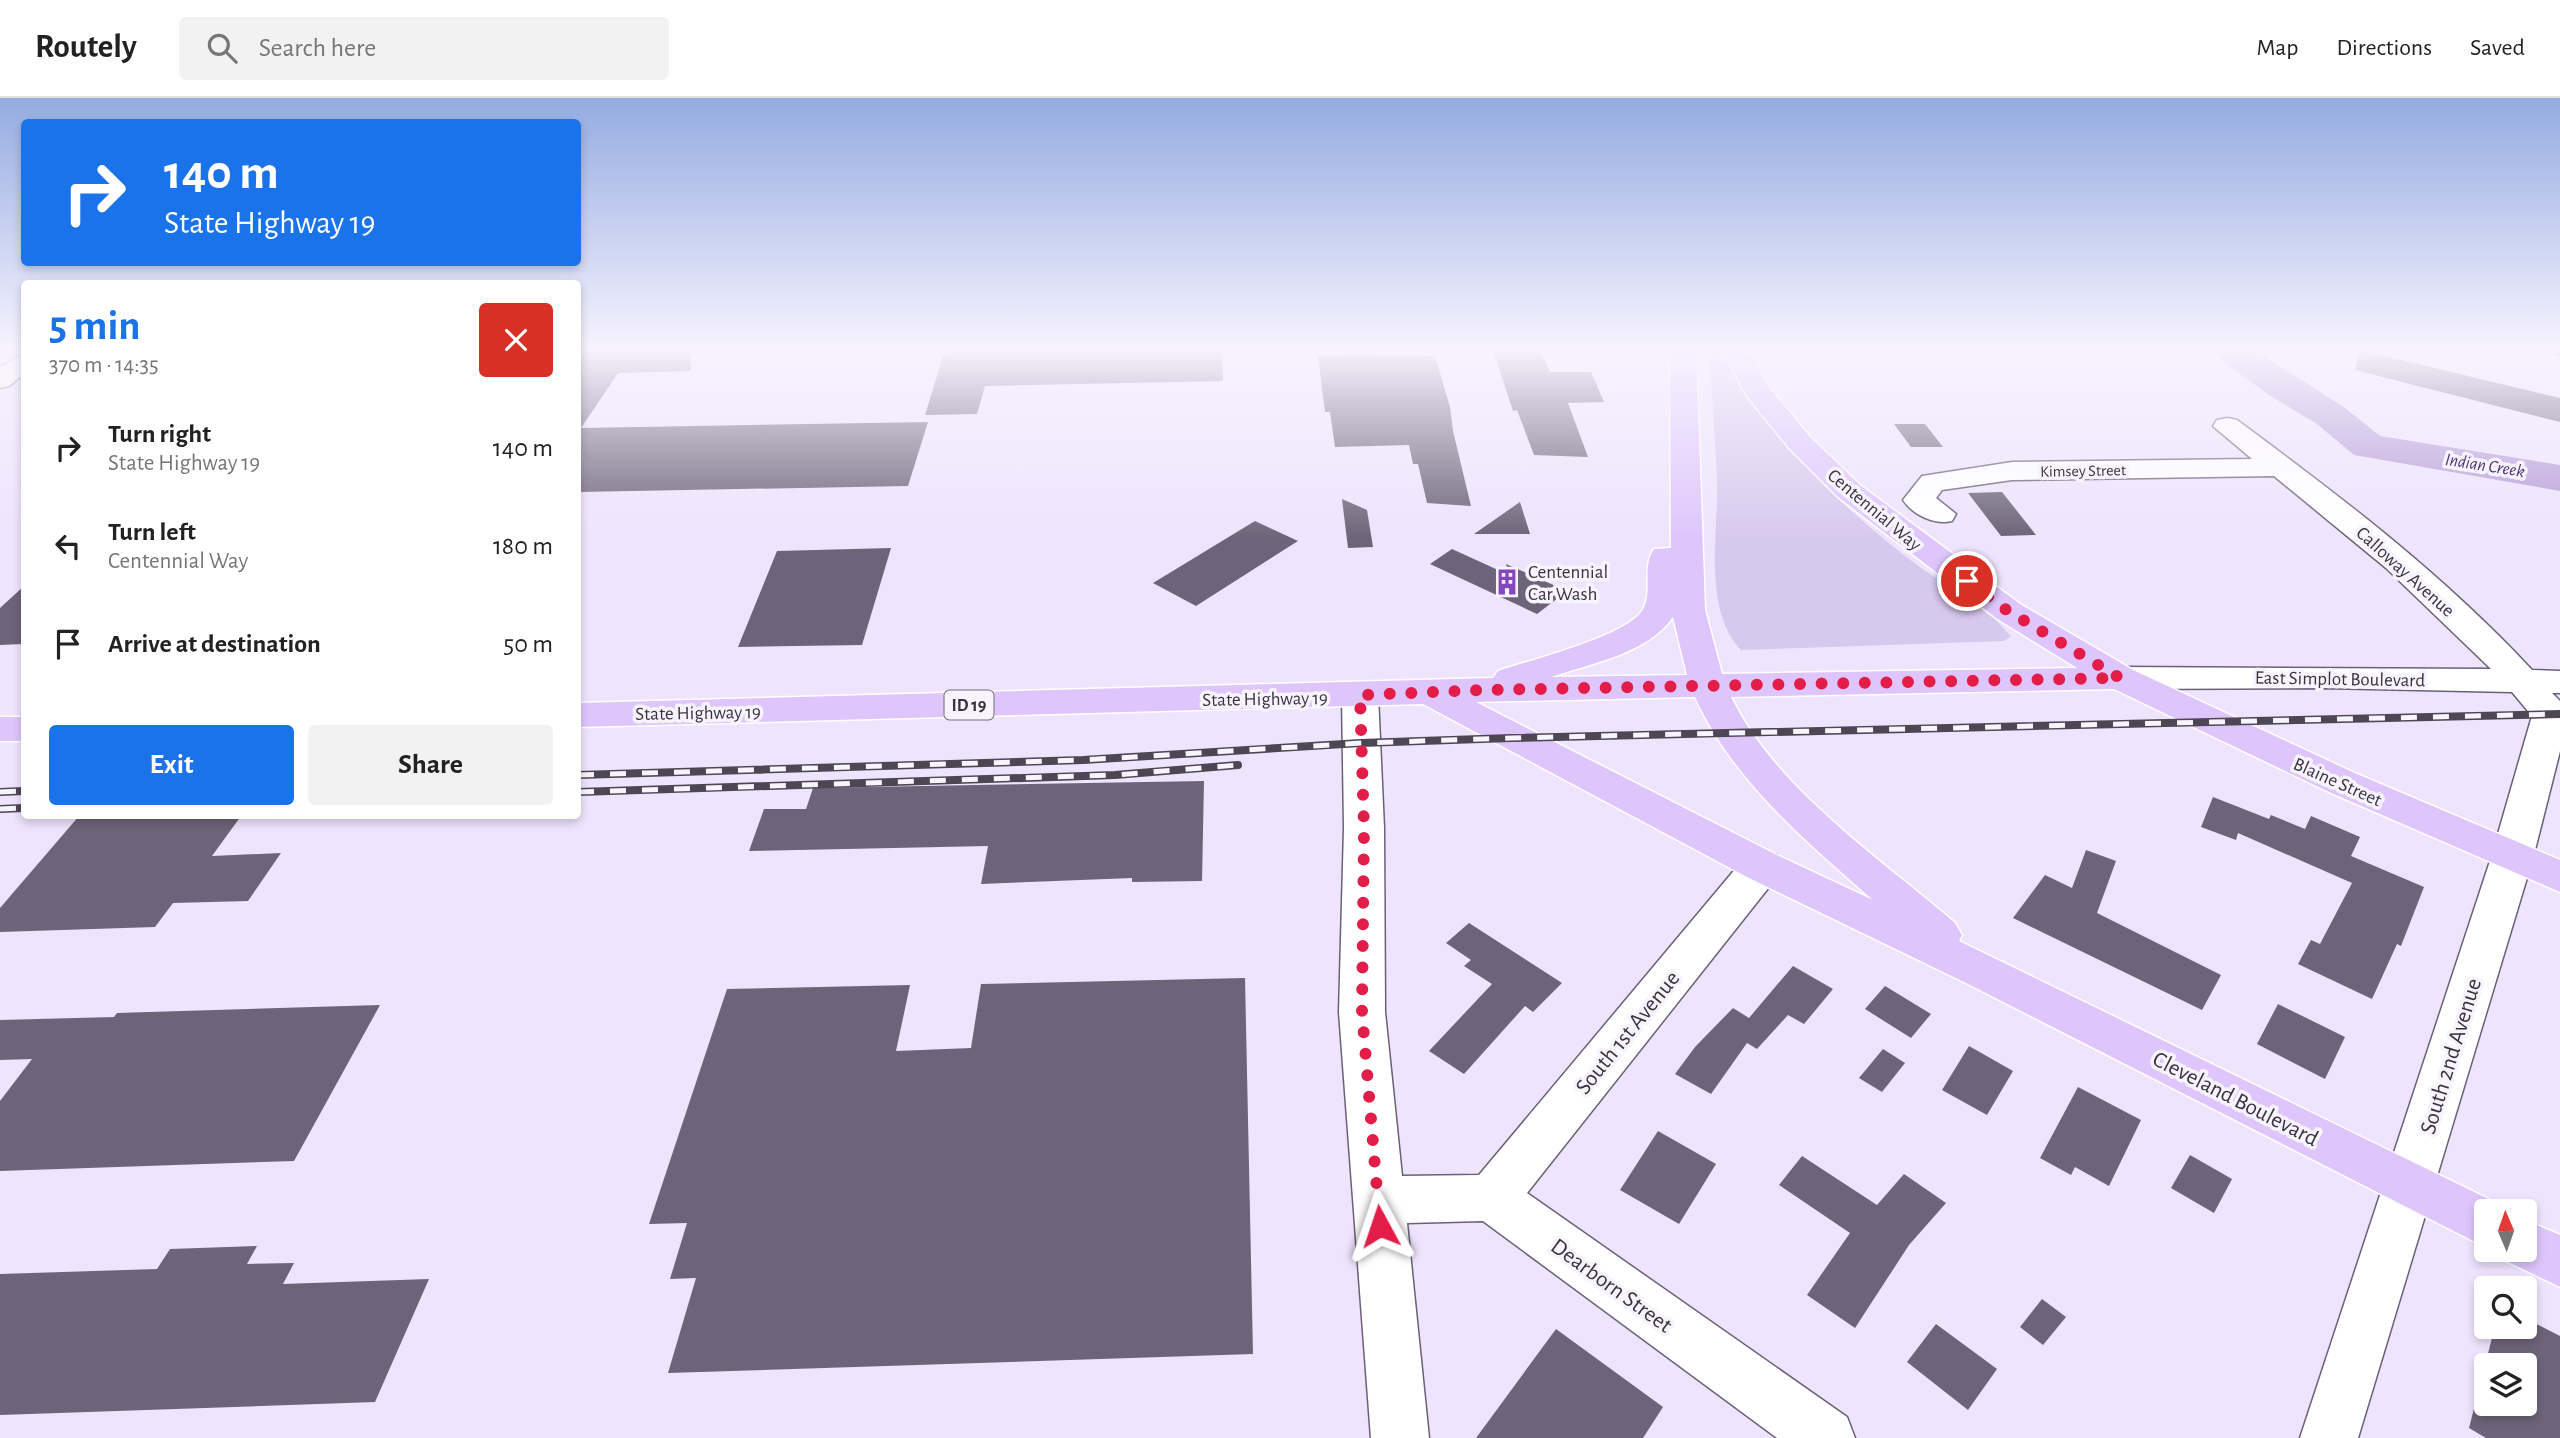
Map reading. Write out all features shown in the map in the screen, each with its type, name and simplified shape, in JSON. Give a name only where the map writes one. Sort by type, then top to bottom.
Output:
[{"type":"main road","points":[[1482,690],[1620,642],[1641,631],[1656,617],[1665,597],[1666,413]]},
{"type":"main road","points":[[1684,413],[1688,610],[1706,685],[1730,733],[1790,804],[1873,879],[1984,972]]},
{"type":"main road","name":"Centennial Way","points":[[1776,413],[1799,442],[1849,491],[2008,611],[2120,678]]},
{"type":"main road","name":"State Highway 19","points":[[581,715],[1428,691],[2120,678]]},
{"type":"main road","name":"Blaine Street","points":[[2120,678],[2343,783],[2560,877]]},
{"type":"main road","points":[[1428,691],[1511,738],[1762,866],[1984,972]]},
{"type":"main road","points":[[0,729],[21,729]]},
{"type":"main road","name":"Cleveland Boulevard","points":[[1984,972],[2474,1217]]},
{"type":"main road","points":[[2538,1251],[2560,1262]]},
{"type":"street","name":"Calloway Avenue","points":[[2227,425],[2334,505],[2542,682]]},
{"type":"street","name":"Kimsey Street","points":[[1941,514],[1918,500],[1933,482],[2012,471],[2283,467]]},
{"type":"street","name":"East Simplot Boulevard","points":[[2120,678],[2324,677],[2542,682]]},
{"type":"street","name":"South 2nd Avenue","points":[[2329,1438],[2512,858],[2551,714],[2542,682]]},
{"type":"street","points":[[1360,695],[1364,828],[1362,1012],[1400,1438]]},
{"type":"street","name":"South 1st Avenue","points":[[1492,1198],[1762,866]]},
{"type":"street","points":[[1377,1200],[1492,1198]]},
{"type":"street","name":"Dearborn Street","points":[[1492,1198],[1826,1438]]},
{"type":"shaded area","points":[[1713,413],[1761,413],[1806,466],[1858,517],[1913,562],[1985,610],[2011,636],[2004,641],[1741,650],[1729,633],[1717,592],[1717,479]]},
{"type":"building","points":[[581,413],[591,413],[581,428]]},
{"type":"building","points":[[926,413],[977,413],[977,414],[925,415]]},
{"type":"building","points":[[1330,413],[1451,413],[1471,506],[1427,503],[1418,464],[1413,464],[1409,445],[1335,447]]},
{"type":"building","points":[[1518,413],[1572,413],[1588,457],[1534,455]]},
{"type":"building","points":[[2523,413],[2560,413],[2560,422]]},
{"type":"building","points":[[928,422],[908,486],[581,492],[581,428]]},
{"type":"building","points":[[1894,424],[1925,424],[1943,447],[1911,447]]},
{"type":"building","points":[[2002,492],[2036,535],[2001,536],[1968,493]]},
{"type":"building","points":[[1342,499],[1367,510],[1373,547],[1348,548]]},
{"type":"building","points":[[1520,502],[1530,534],[1474,534]]},
{"type":"building","points":[[1255,521],[1298,541],[1196,606],[1153,583]]},
{"type":"building","points":[[891,548],[862,645],[738,647],[777,551]]},
{"type":"building","name":"Centennial Car Wash","points":[[1452,549],[1509,575],[1506,564],[1567,591],[1537,614],[1430,564]]},
{"type":"building","points":[[21,589],[21,644],[0,645],[0,608]]},
{"type":"building","points":[[1204,781],[1202,881],[1132,882],[1132,878],[981,884],[988,846],[749,851],[764,809],[806,809],[813,788]]},
{"type":"building","points":[[2213,797],[2269,819],[2271,815],[2305,829],[2311,816],[2360,837],[2351,856],[2424,887],[2401,946],[2397,944],[2372,999],[2298,964],[2311,940],[2320,944],[2352,883],[2238,833],[2236,840],[2201,827]]},
{"type":"building","points":[[76,819],[239,819],[212,856],[281,853],[248,901],[173,903],[155,927],[0,932],[0,908]]},
{"type":"building","points":[[2086,850],[2116,861],[2097,913],[2221,975],[2202,1010],[2013,918],[2045,875],[2072,888]]},
{"type":"building","points":[[1469,923],[1562,983],[1533,1012],[1525,1006],[1464,1074],[1429,1051],[1492,984],[1464,966],[1471,960],[1446,943]]},
{"type":"building","points":[[1793,966],[1833,989],[1804,1024],[1788,1015],[1757,1049],[1747,1043],[1711,1094],[1675,1074],[1695,1047],[1733,1008],[1749,1018]]},
{"type":"building","points":[[1245,978],[1253,1354],[668,1373],[696,1278],[670,1279],[687,1223],[649,1224],[727,989],[910,985],[896,1051],[971,1048],[981,984]]},
{"type":"building","points":[[1885,986],[1931,1014],[1911,1038],[1865,1009]]},
{"type":"building","points":[[2278,1004],[2345,1037],[2325,1079],[2257,1044]]},
{"type":"building","points":[[380,1005],[294,1161],[0,1171],[0,1101],[32,1059],[0,1060],[0,1020],[114,1017],[117,1013]]},
{"type":"building","points":[[1969,1046],[2013,1071],[1987,1115],[1942,1090]]},
{"type":"building","points":[[1883,1049],[1905,1063],[1882,1092],[1859,1078]]},
{"type":"building","points":[[2078,1087],[2141,1120],[2109,1186],[2075,1167],[2071,1175],[2040,1158]]},
{"type":"building","points":[[1658,1131],[1716,1164],[1679,1224],[1620,1190]]},
{"type":"building","points":[[2190,1155],[2232,1179],[2214,1213],[2171,1188]]},
{"type":"building","points":[[1802,1156],[1877,1205],[1904,1174],[1946,1203],[1909,1245],[1855,1328],[1807,1295],[1850,1233],[1779,1185]]},
{"type":"building","points":[[257,1246],[247,1264],[294,1263],[283,1284],[429,1279],[375,1402],[0,1415],[0,1274],[157,1269],[170,1249]]},
{"type":"building","points":[[2042,1299],[2066,1317],[2043,1345],[2020,1327]]},
{"type":"building","points":[[1936,1324],[1997,1369],[1968,1410],[1907,1362]]},
{"type":"building","points":[[2537,1324],[2560,1336],[2560,1438],[2486,1438],[2469,1428],[2474,1408],[2474,1416],[2537,1416],[2537,1353],[2488,1353],[2492,1339],[2537,1339]]},
{"type":"building","points":[[1556,1329],[1663,1407],[1643,1438],[1476,1438]]},
{"type":"waterway","name":"Indian Creek","points":[[2325,413],[2368,446],[2460,459],[2560,478]]},
{"type":"railway","points":[[581,775],[1083,760],[1361,743],[1511,738],[2560,714]]},
{"type":"railway","points":[[581,792],[1115,775],[1238,765]]},
{"type":"railway","points":[[0,792],[21,791]]},
{"type":"railway","points":[[0,809],[21,808]]},
{"type":"place","name":"Centennial Car Wash","points":[[1507,582]]},
{"type":"route","points":[[1380,1226],[1362,1012],[1364,828],[1360,695],[1732,684],[2120,678],[2008,611],[1967,581]]}]
